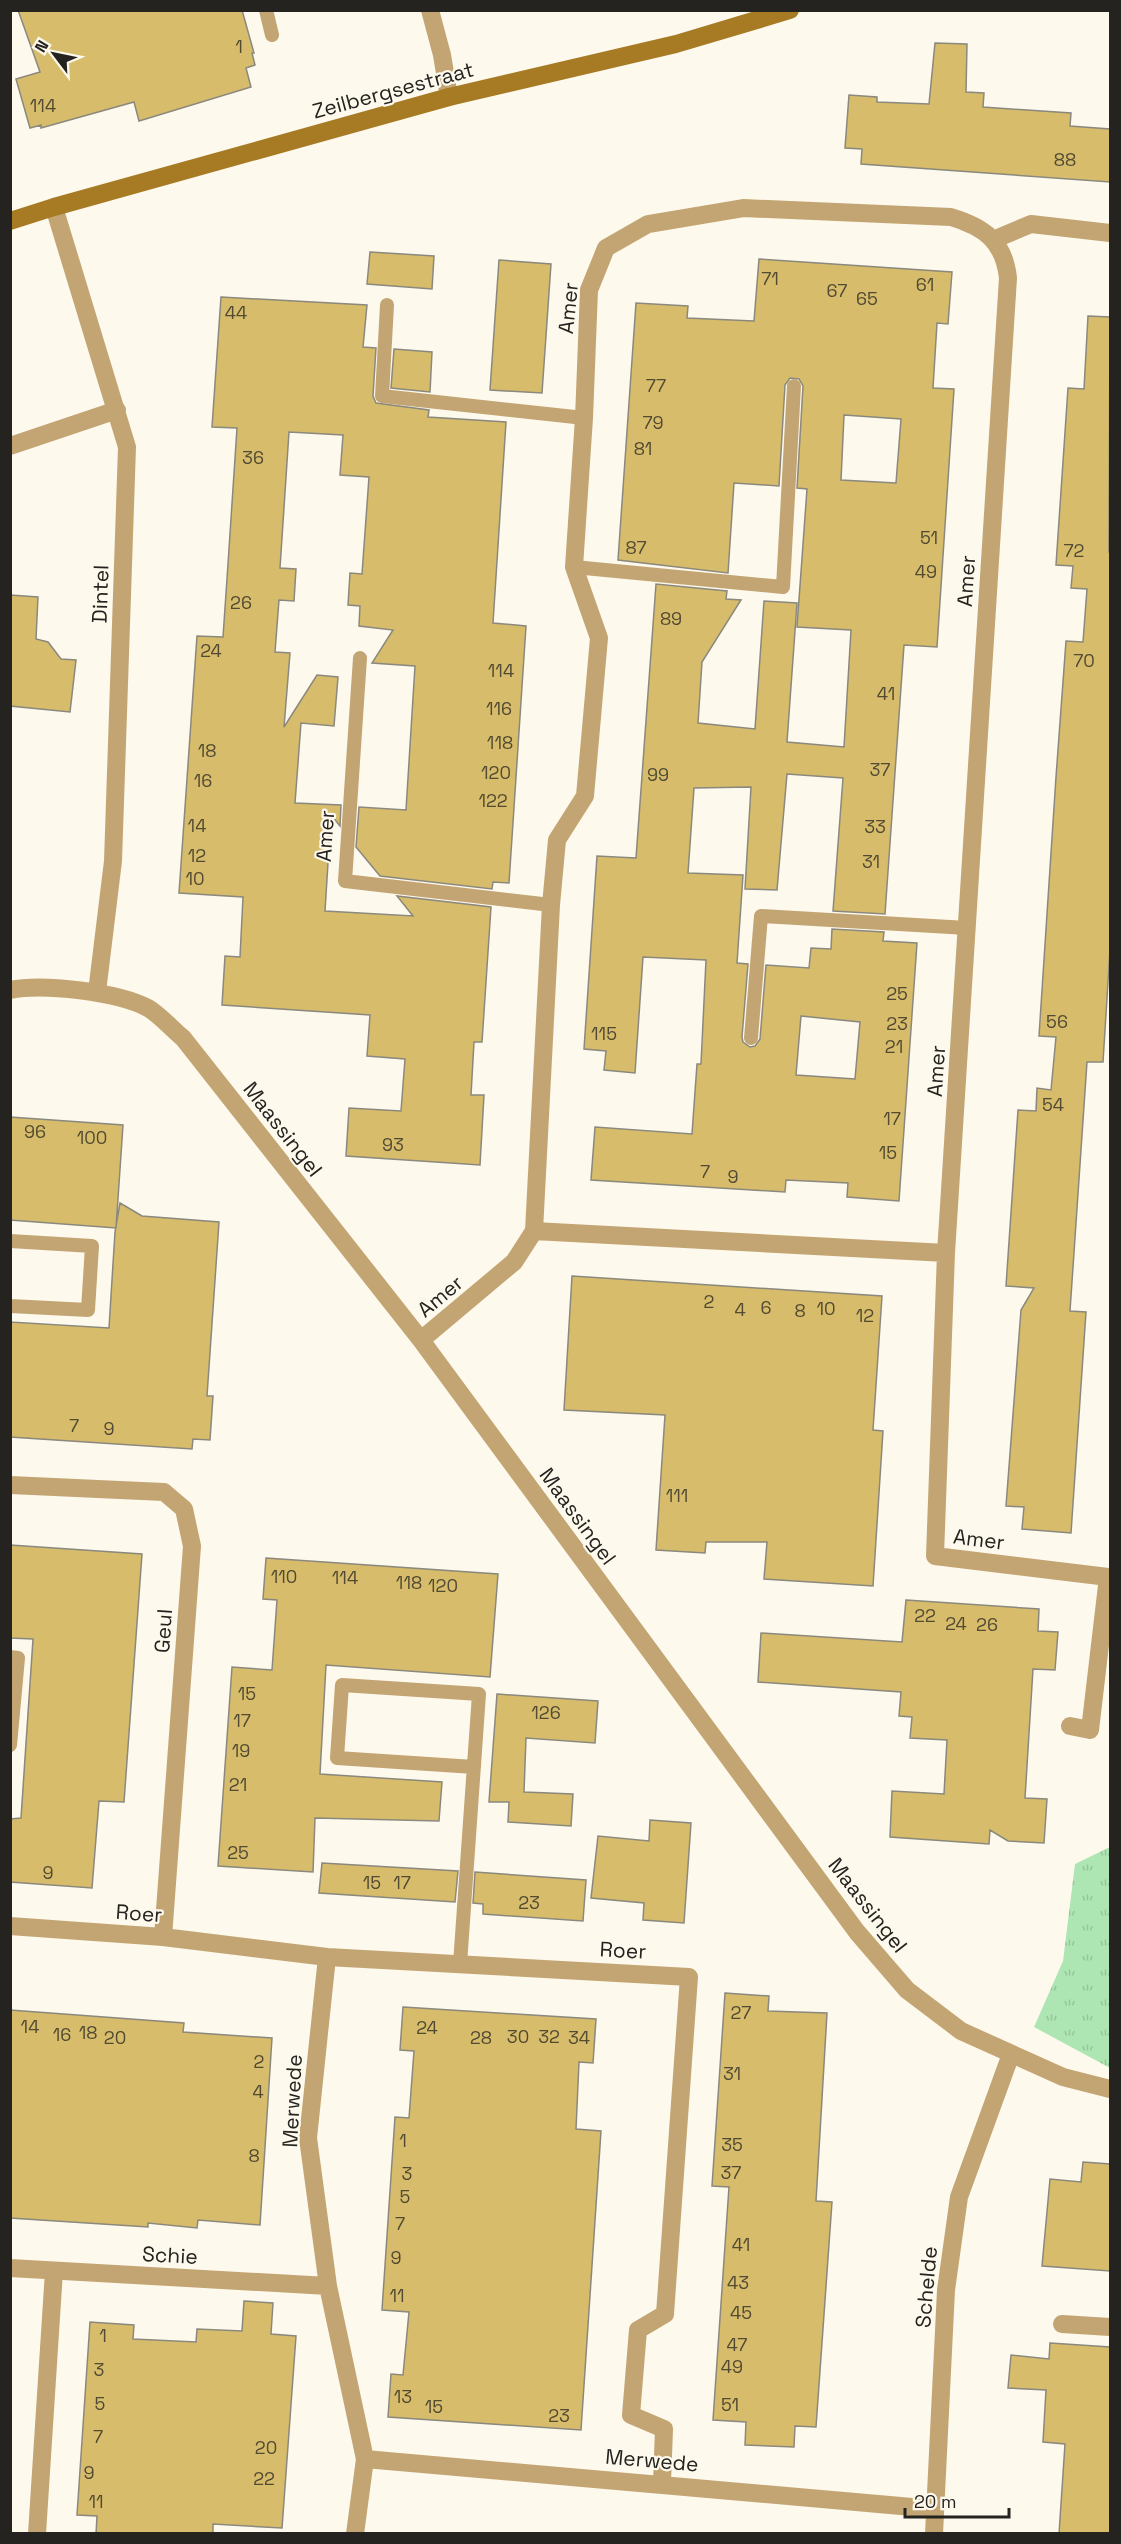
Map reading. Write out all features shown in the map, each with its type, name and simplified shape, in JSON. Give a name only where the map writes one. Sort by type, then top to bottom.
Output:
[{"type":"street","points":[[430,10],[442,55],[449,97]]},
{"type":"street","name":"Zeilbergsestraat","points":[[10,221],[449,97],[676,44],[790,10]]},
{"type":"street","name":"Dintel","points":[[54,207],[127,447],[113,861],[97,992]]},
{"type":"street","name":"Amer","points":[[421,1341],[514,1262],[534,1231],[551,905],[558,840],[585,796],[599,638],[573,567],[584,418],[589,290],[606,248],[648,224],[742,208],[940,217],[976,225],[993,240],[1006,260],[1008,278],[946,1253],[935,1556],[1108,1578],[1090,1730],[1070,1726]]},
{"type":"street","points":[[993,240],[1031,224],[1110,233]]},
{"type":"street","points":[[10,446],[117,410]]},
{"type":"street","name":"Maassingel","points":[[10,990],[28,986],[97,992],[148,1008],[183,1038],[421,1341],[857,1932],[907,1990],[961,2031],[1063,2077],[1110,2089]]},
{"type":"street","points":[[534,1231],[946,1253]]},
{"type":"street","name":"Geul","points":[[10,1485],[164,1492],[184,1509],[192,1546],[164,1936]]},
{"type":"street","name":"Roer","points":[[10,1926],[164,1936],[327,1957],[689,1977],[664,2314],[638,2330],[631,2415],[664,2429],[662,2483]]},
{"type":"street","name":"Merwede","points":[[327,1957],[308,2138],[328,2286],[365,2459],[355,2534]]},
{"type":"street","name":"Schelde","points":[[934,2534],[946,2290],[959,2197],[1011,2054]]},
{"type":"street","name":"Schie","points":[[10,2268],[328,2286]]},
{"type":"street","points":[[37,2534],[54,2271]]},
{"type":"street","points":[[1062,2324],[1110,2327]]},
{"type":"street","name":"Merwede","points":[[365,2459],[662,2483],[935,2509]]},
{"type":"lane","points":[[266,10],[272,35]]},
{"type":"lane","points":[[387,305],[382,396],[584,418]]},
{"type":"lane","points":[[573,567],[783,587],[794,386]]},
{"type":"lane","name":"Amer","points":[[360,658],[345,881],[551,905]]},
{"type":"lane","points":[[751,1038],[761,916],[967,928]]},
{"type":"lane","points":[[10,1241],[92,1246],[88,1310],[10,1306]]},
{"type":"lane","points":[[10,1657],[18,1658],[10,1745]]},
{"type":"lane","points":[[460,1964],[474,1767],[479,1694],[342,1685],[337,1758],[474,1767]]},
{"type":"green space","points":[[1110,1847],[1110,2068],[1034,2027],[1063,1961],[1075,1864]]},
{"type":"building","points":[[18,10],[242,10],[254,53],[252,53],[255,65],[246,68],[251,87],[139,121],[134,102],[41,128],[41,125],[30,128],[16,79],[40,72]]},
{"type":"building","points":[[935,43],[967,44],[966,92],[984,93],[983,107],[1071,113],[1070,126],[1110,129],[1110,182],[861,164],[862,149],[845,148],[849,95],[877,97],[877,102],[929,104]]},
{"type":"building","points":[[370,252],[434,256],[432,289],[367,284]]},
{"type":"building","points":[[759,259],[952,272],[948,324],[937,323],[933,388],[954,389],[937,647],[904,645],[885,914],[833,911],[843,778],[787,774],[777,890],[745,889],[751,787],[694,788],[688,873],[743,875],[737,963],[748,964],[742,1037],[743,1042],[750,1047],[755,1046],[760,1039],[766,965],[809,968],[811,948],[831,949],[832,929],[884,932],[883,941],[917,943],[899,1201],[847,1197],[848,1183],[786,1180],[785,1192],[591,1180],[595,1127],[692,1134],[697,1064],[701,1064],[706,960],[643,957],[635,1073],[604,1070],[606,1051],[584,1049],[597,856],[636,858],[656,584],[727,591],[726,599],[741,600],[702,662],[698,723],[755,729],[764,601],[797,603],[787,742],[844,747],[851,630],[797,627],[807,489],[797,488],[803,386],[799,379],[790,378],[785,385],[779,486],[734,483],[728,573],[618,560],[636,303],[688,306],[687,318],[754,321]],"holes":[[[844,415],[901,419],[896,483],[841,480]],[[801,1016],[860,1022],[855,1079],[796,1075]]]},
{"type":"building","points":[[499,260],[551,264],[542,393],[490,390]]},
{"type":"building","points":[[221,297],[367,305],[363,347],[376,348],[373,396],[376,403],[429,410],[428,417],[506,422],[493,623],[526,626],[509,883],[493,882],[492,889],[380,876],[356,847],[359,807],[406,810],[415,666],[372,663],[393,630],[359,626],[360,606],[348,605],[350,573],[362,574],[369,477],[340,475],[343,435],[289,432],[280,568],[296,569],[294,601],[279,600],[275,652],[290,653],[284,727],[317,675],[338,677],[334,726],[301,723],[295,803],[341,805],[340,826],[331,815],[325,911],[413,916],[397,896],[491,907],[482,1042],[474,1042],[471,1095],[484,1095],[480,1165],[346,1156],[349,1108],[401,1111],[405,1059],[367,1056],[370,1015],[222,1005],[225,956],[240,957],[243,897],[179,893],[197,636],[223,637],[237,428],[212,427]]},
{"type":"building","points":[[1088,316],[1110,317],[1110,950],[1103,1062],[1087,1062],[1070,1311],[1086,1312],[1071,1533],[1022,1529],[1024,1507],[1006,1506],[1021,1310],[1034,1288],[1006,1286],[1018,1110],[1036,1111],[1037,1088],[1051,1090],[1056,1037],[1039,1036],[1056,777],[1066,641],[1083,642],[1087,589],[1071,588],[1073,566],[1056,565],[1068,388],[1084,389]]},
{"type":"building","points":[[394,349],[432,352],[430,392],[391,388]]},
{"type":"building","points":[[10,595],[38,597],[36,639],[48,642],[61,659],[76,660],[70,712],[10,706]]},
{"type":"building","points":[[10,1117],[123,1125],[116,1228],[10,1220]]},
{"type":"building","points":[[120,1203],[142,1216],[219,1222],[207,1396],[213,1396],[210,1440],[193,1439],[192,1449],[10,1437],[10,1322],[109,1328],[115,1232]]},
{"type":"building","points":[[572,1276],[882,1296],[873,1430],[883,1431],[873,1586],[764,1579],[767,1542],[706,1542],[705,1553],[656,1550],[665,1415],[564,1410]]},
{"type":"building","points":[[10,1545],[142,1554],[124,1802],[99,1801],[92,1888],[10,1882],[10,1819],[21,1818],[33,1639],[10,1638]]},
{"type":"building","points":[[266,1558],[498,1574],[490,1677],[326,1665],[320,1774],[442,1782],[439,1821],[315,1818],[313,1872],[218,1866],[232,1667],[272,1670],[277,1600],[263,1599]]},
{"type":"building","points":[[906,1600],[1039,1609],[1038,1631],[1058,1632],[1055,1670],[1033,1669],[1025,1798],[1047,1799],[1044,1843],[1008,1841],[990,1830],[989,1844],[890,1837],[892,1791],[944,1794],[947,1740],[910,1738],[912,1717],[899,1716],[901,1692],[758,1682],[761,1633],[902,1642]]},
{"type":"building","points":[[497,1694],[598,1701],[595,1743],[526,1738],[524,1792],[573,1794],[571,1826],[508,1822],[509,1802],[489,1802]]},
{"type":"building","points":[[650,1820],[691,1823],[684,1923],[643,1920],[644,1903],[591,1898],[598,1836],[649,1841]]},
{"type":"building","points":[[322,1863],[458,1871],[455,1902],[319,1893]]},
{"type":"building","points":[[475,1872],[586,1880],[583,1921],[483,1914],[483,1904],[473,1903]]},
{"type":"building","points":[[725,1993],[769,1996],[768,2011],[827,2013],[816,2201],[832,2202],[816,2427],[795,2426],[794,2447],[745,2445],[746,2422],[713,2420],[729,2187],[712,2186]]},
{"type":"building","points":[[403,2007],[596,2019],[593,2063],[579,2062],[576,2129],[601,2131],[581,2430],[388,2417],[391,2374],[403,2375],[409,2312],[382,2310],[395,2117],[409,2118],[414,2051],[400,2050]]},
{"type":"building","points":[[10,2010],[184,2023],[183,2032],[272,2038],[260,2225],[198,2220],[197,2228],[148,2223],[148,2227],[10,2218]]},
{"type":"building","points":[[1083,2162],[1110,2164],[1110,2271],[1042,2266],[1050,2179],[1081,2182]]},
{"type":"building","points":[[244,2301],[273,2303],[271,2334],[296,2336],[282,2528],[213,2524],[213,2534],[96,2534],[97,2516],[77,2515],[90,2322],[134,2325],[133,2339],[196,2342],[197,2329],[242,2331]]},
{"type":"building","points":[[1050,2343],[1110,2347],[1110,2534],[1059,2534],[1065,2444],[1043,2442],[1046,2390],[1008,2388],[1011,2355],[1049,2359]]}]
